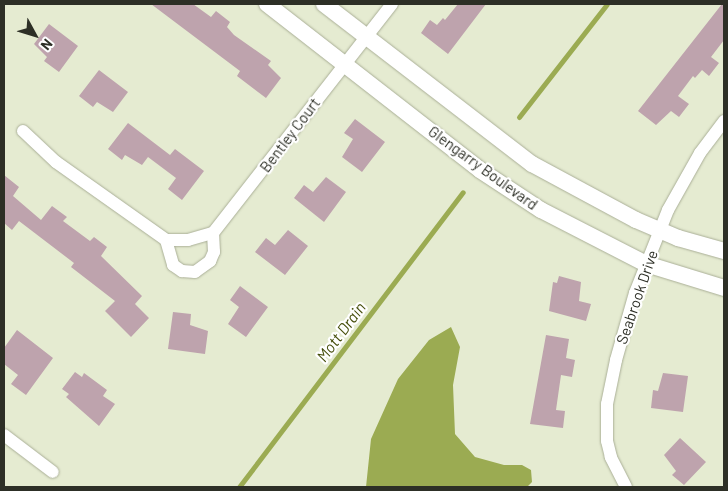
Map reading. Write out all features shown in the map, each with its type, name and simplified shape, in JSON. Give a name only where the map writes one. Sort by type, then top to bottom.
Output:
[{"type":"street","name":"Glengarry Boulevard","points":[[267,4],[505,188],[541,210],[646,264],[724,288]]},
{"type":"street","points":[[324,4],[532,164],[565,184],[660,231],[724,251]]},
{"type":"street","name":"Bentley Court","points":[[213,233],[392,4]]},
{"type":"street","name":"Seabrook Drive","points":[[626,487],[616,470],[607,440],[607,404],[632,303],[646,264],[680,187],[724,121]]},
{"type":"street","points":[[23,131],[56,162],[166,240],[188,240],[213,233],[214,252],[210,261],[195,272],[182,271],[173,265],[166,240]]},
{"type":"street","points":[[4,435],[53,472]]},
{"type":"shaded area","points":[[451,327],[460,347],[453,385],[455,434],[475,457],[504,465],[522,465],[531,470],[532,482],[527,487],[366,487],[371,439],[398,379],[429,340]]},
{"type":"building","points":[[151,4],[193,4],[211,17],[216,11],[230,22],[227,27],[234,35],[271,61],[268,65],[281,78],[266,98],[237,76],[240,71]]},
{"type":"building","points":[[458,4],[486,4],[448,54],[421,33],[430,20],[437,25],[443,18],[445,20]]},
{"type":"building","points":[[722,4],[724,4],[724,40],[711,57],[719,63],[709,76],[702,70],[695,78],[693,76],[678,96],[689,104],[679,117],[671,111],[656,125],[638,111]]},
{"type":"building","points":[[49,24],[78,46],[59,72],[44,61],[47,57],[34,44]]},
{"type":"building","points":[[99,70],[128,92],[113,112],[97,102],[93,107],[79,96]]},
{"type":"building","points":[[355,119],[385,142],[362,172],[342,157],[353,139],[344,133]]},
{"type":"building","points":[[128,123],[170,155],[175,149],[204,171],[182,200],[168,189],[176,178],[148,157],[142,165],[125,155],[122,160],[108,149]]},
{"type":"building","points":[[4,175],[19,187],[13,196],[41,220],[52,206],[67,217],[63,221],[90,241],[94,237],[107,247],[101,256],[142,296],[135,304],[149,318],[131,337],[105,311],[115,301],[71,267],[74,263],[19,221],[12,230],[4,223]]},
{"type":"building","points":[[326,177],[346,192],[324,222],[294,198],[304,185],[313,192]]},
{"type":"building","points":[[288,230],[308,246],[285,275],[255,252],[266,238],[275,245]]},
{"type":"building","points":[[559,276],[581,282],[579,301],[591,304],[586,321],[549,311],[553,282],[557,283]]},
{"type":"building","points":[[240,286],[268,307],[246,337],[228,324],[239,307],[230,300]]},
{"type":"building","points":[[173,312],[191,314],[190,325],[208,331],[205,354],[168,349]]},
{"type":"building","points":[[17,330],[53,358],[26,395],[11,384],[18,375],[4,364],[4,348]]},
{"type":"building","points":[[546,335],[569,339],[566,358],[575,360],[572,377],[561,375],[556,410],[565,411],[563,428],[530,424]]},
{"type":"building","points":[[75,372],[82,377],[84,373],[107,390],[103,396],[115,404],[99,426],[66,397],[69,394],[62,389]]},
{"type":"building","points":[[663,373],[688,376],[683,412],[651,408],[653,390],[658,391]]},
{"type":"building","points":[[680,438],[706,462],[684,485],[672,475],[676,471],[664,455]]},
{"type":"waterway","name":"Mott Drain","points":[[519,117],[607,4]]},
{"type":"waterway","name":"Mott Drain","points":[[239,487],[463,192]]}]
